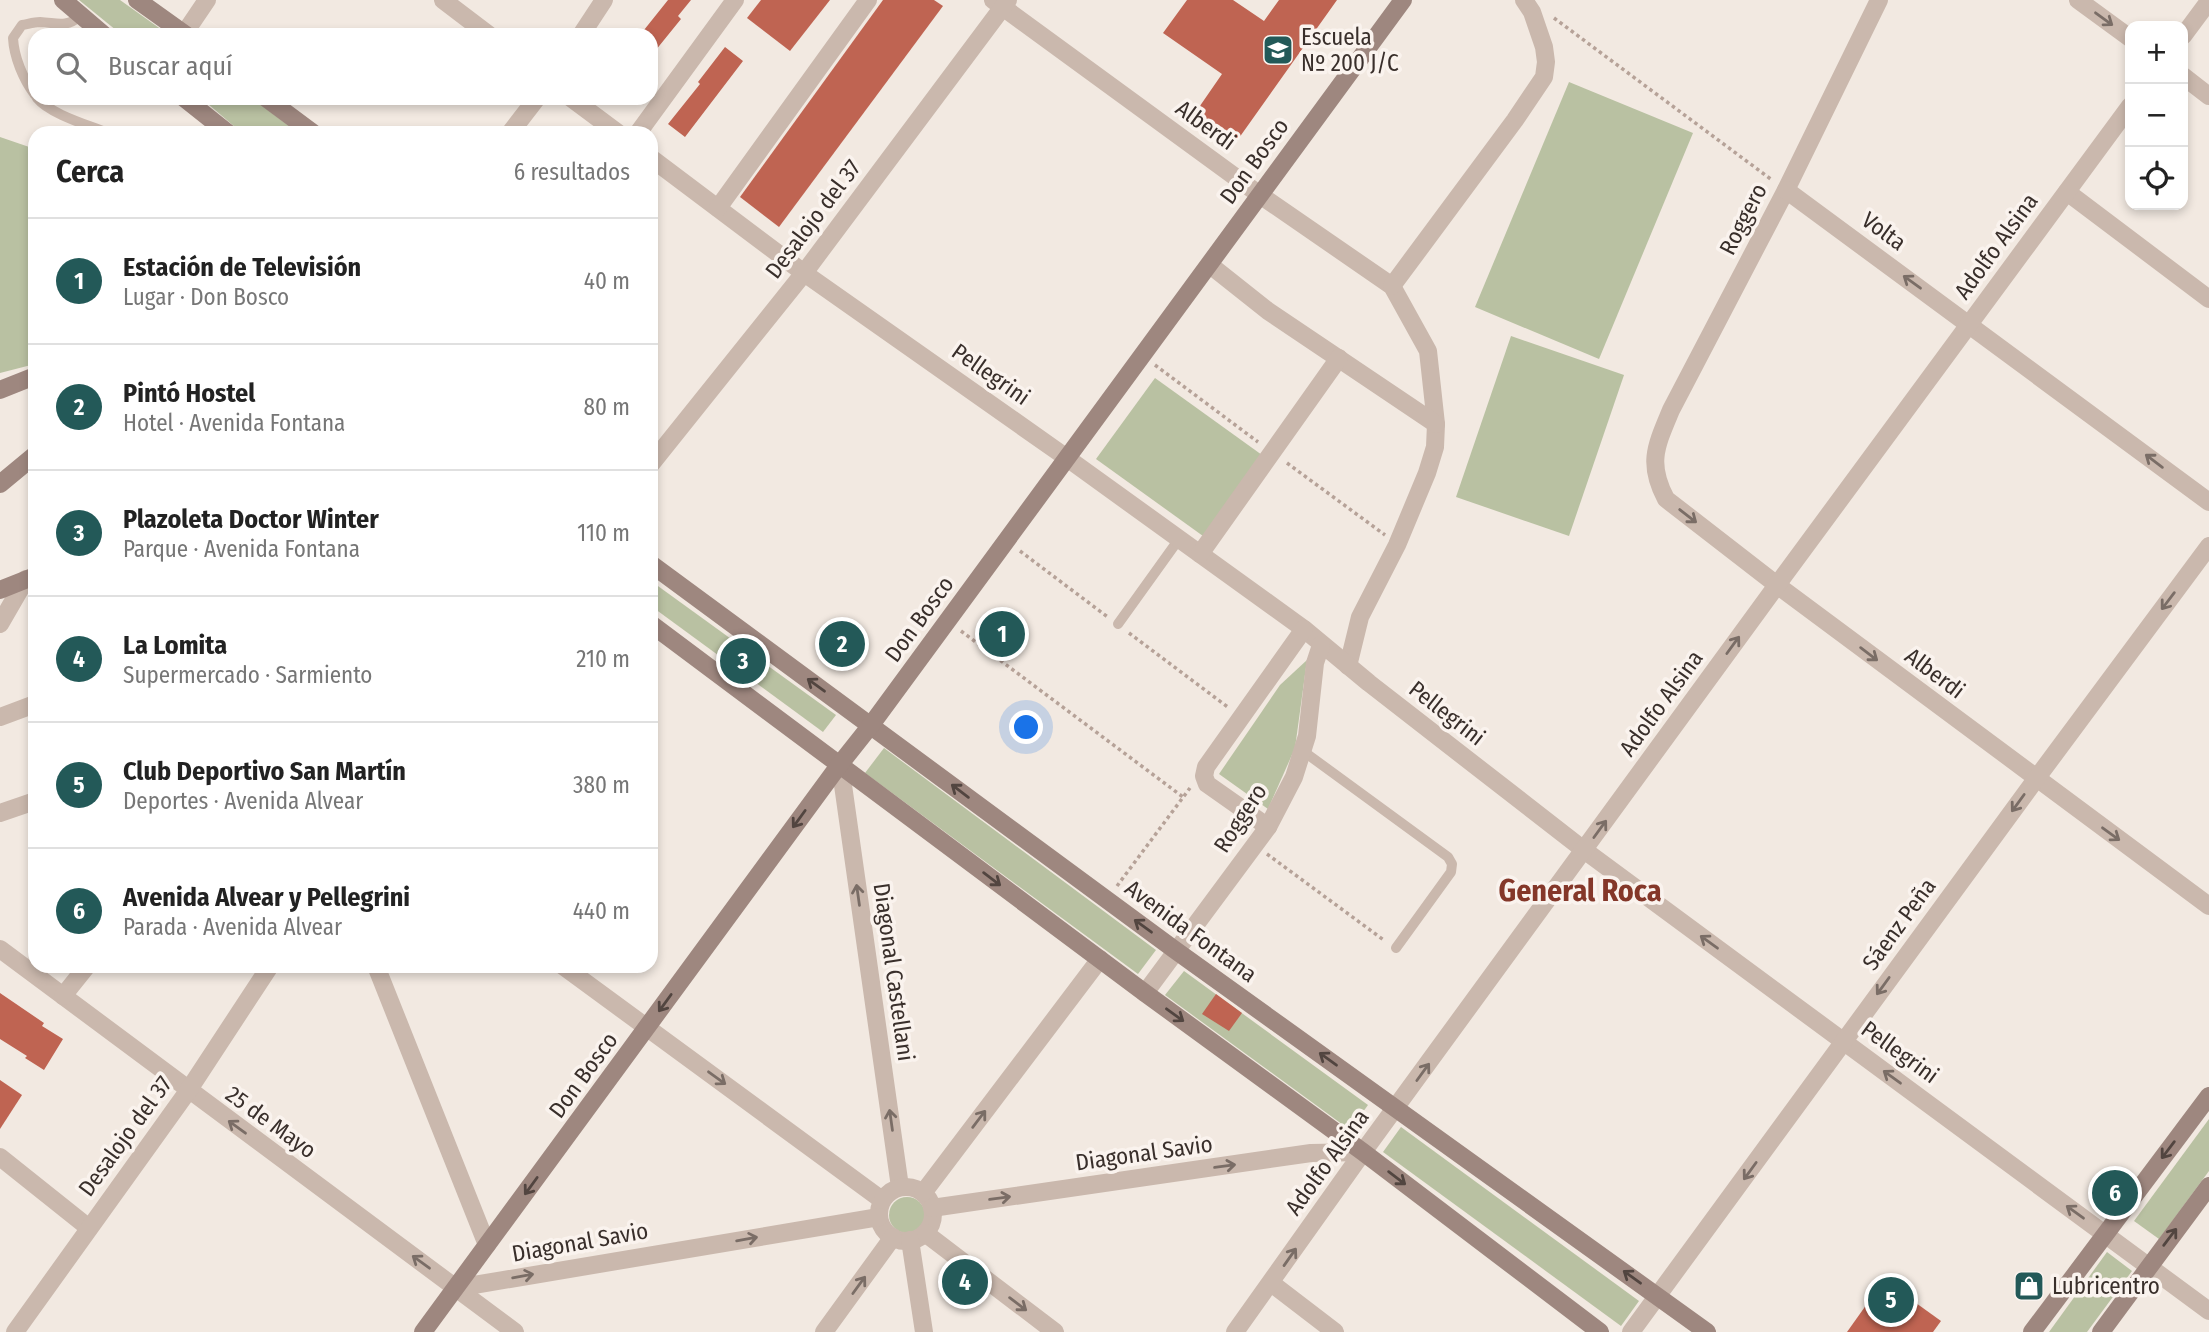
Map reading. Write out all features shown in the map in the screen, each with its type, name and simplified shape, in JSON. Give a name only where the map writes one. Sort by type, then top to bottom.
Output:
[{"type":"street","points":[[63,0],[96,28]]},
{"type":"street","points":[[137,0],[177,28]]},
{"type":"street","points":[[189,28],[207,0]]},
{"type":"street","points":[[443,0],[480,28]]},
{"type":"street","points":[[585,28],[604,0]]},
{"type":"street","points":[[643,126],[735,0]]},
{"type":"street","points":[[718,208],[868,0]]},
{"type":"street","name":"Don Bosco","points":[[423,1332],[1403,0]]},
{"type":"street","points":[[1348,666],[1360,617],[1397,545],[1435,447],[1436,424],[1428,351],[1392,286],[1544,77],[1544,47],[1532,12],[1524,0]]},
{"type":"street","name":"Roggero","points":[[1654,462],[1659,439],[1671,410],[1786,190],[1879,0]]},
{"type":"street","points":[[2078,0],[2125,34]]},
{"type":"street","points":[[2188,29],[2209,1]]},
{"type":"street","name":"Alberdi","points":[[1001,2],[1259,195],[1392,286]]},
{"type":"street","name":"Desalojo del 37","points":[[658,455],[804,273],[1001,2]]},
{"type":"street","points":[[2188,80],[2209,96]]},
{"type":"street","points":[[193,105],[219,126]]},
{"type":"street","points":[[275,105],[304,126]]},
{"type":"street","points":[[515,126],[532,105]]},
{"type":"street","points":[[580,105],[609,126]]},
{"type":"street","name":"Adolfo Alsina","points":[[1235,1332],[1363,1152],[2125,113]]},
{"type":"street","name":"Pellegrini","points":[[658,163],[804,273],[1304,629],[1584,850],[2209,1311]]},
{"type":"street","name":"Volta","points":[[1786,190],[2209,502]]},
{"type":"street","points":[[2067,192],[2209,299]]},
{"type":"street","points":[[1210,265],[1268,311],[1436,424]]},
{"type":"street","points":[[1200,554],[1339,358]]},
{"type":"street","points":[[0,390],[28,379]]},
{"type":"street","points":[[0,484],[28,462]]},
{"type":"street","name":"Alberdi","points":[[1654,462],[1657,481],[1667,499],[1777,585],[2209,906]]},
{"type":"street","name":"Sáenz Peña","points":[[1631,1332],[2209,546]]},
{"type":"street","name":"Avenida Fontana","points":[[658,569],[1175,950],[1707,1332]]},
{"type":"street","points":[[0,590],[28,579]]},
{"type":"street","points":[[0,624],[28,581]]},
{"type":"street","points":[[658,629],[1144,993],[1363,1152],[1600,1332]]},
{"type":"street","points":[[1268,827],[1207,785],[1205,771],[1304,629]]},
{"type":"street","name":"Roggero","points":[[1144,993],[1268,827],[1294,778],[1307,736],[1315,663],[1321,645]]},
{"type":"street","points":[[0,717],[28,707]]},
{"type":"street","name":"Diagonal Castellani","points":[[840,764],[900,1188]]},
{"type":"street","points":[[0,813],[28,803]]},
{"type":"street","name":"25 de Mayo","points":[[0,949],[28,970]]},
{"type":"street","points":[[928,1200],[1100,959]]},
{"type":"street","name":"25 de Mayo","points":[[32,973],[515,1332]]},
{"type":"street","points":[[63,996],[81,973]]},
{"type":"street","name":"Desalojo del 37","points":[[15,1332],[188,1091],[266,973]]},
{"type":"street","points":[[379,973],[487,1245]]},
{"type":"street","points":[[573,973],[881,1208]]},
{"type":"street","points":[[2032,1332],[2209,1096]]},
{"type":"street","name":"Diagonal Savio","points":[[928,1200],[1311,1153],[1363,1152]]},
{"type":"street","points":[[0,1157],[89,1228]]},
{"type":"street","points":[[2101,1332],[2209,1186]]},
{"type":"street","points":[[824,1332],[909,1237],[933,1217],[928,1200],[915,1188],[900,1188],[888,1193],[881,1208],[881,1225],[909,1237],[1055,1332]]},
{"type":"street","name":"Diagonal Savio","points":[[456,1288],[881,1208]]},
{"type":"street","points":[[909,1237],[924,1332]]},
{"type":"street","points":[[1271,1283],[1335,1332]]},
{"type":"lane","points":[[28,84],[14,53],[13,38],[22,25],[38,22],[72,23],[81,16]]},
{"type":"lane","points":[[45,105],[91,126]]},
{"type":"lane","points":[[1118,624],[1179,539]]},
{"type":"lane","points":[[1303,751],[1448,857],[1452,864],[1451,872],[1396,948]]},
{"type":"path","points":[[1551,16],[1786,190]]},
{"type":"path","points":[[948,621],[1183,797]]},
{"type":"path","points":[[1107,900],[1205,771]]},
{"type":"path","points":[[1254,845],[1396,948]]},
{"type":"green space","points":[[79,0],[120,0],[159,28],[113,28]]},
{"type":"green space","points":[[1569,82],[1693,133],[1599,359],[1475,307]]},
{"type":"green space","points":[[209,105],[261,105],[289,126],[234,126]]},
{"type":"green space","points":[[0,137],[28,147],[28,366],[0,373]]},
{"type":"green space","points":[[1511,336],[1624,375],[1569,536],[1456,497]]},
{"type":"green space","points":[[1155,378],[1262,455],[1203,536],[1096,459]]},
{"type":"green space","points":[[658,586],[836,715],[823,732],[658,611]]},
{"type":"green space","points":[[1307,660],[1295,748],[1268,809],[1219,774],[1280,685]]},
{"type":"green space","points":[[884,748],[1156,950],[1138,974],[865,773]]},
{"type":"green space","points":[[1184,971],[1368,1105],[1350,1130],[1165,995]]},
{"type":"green space","points":[[2209,1119],[2209,1171],[2159,1239],[2134,1221]]},
{"type":"green space","points":[[1401,1127],[1639,1301],[1621,1326],[1383,1152]]},
{"type":"green space","points":[[907,1197],[920,1202],[925,1215],[920,1228],[907,1233],[894,1228],[889,1215],[894,1202]]},
{"type":"green space","points":[[2107,1252],[2132,1271],[2087,1332],[2049,1332]]},
{"type":"building","points":[[668,0],[691,0],[678,16],[681,19],[658,47],[658,28],[646,28]]},
{"type":"building","points":[[761,0],[830,0],[790,51],[747,18]]},
{"type":"building","points":[[883,0],[934,0],[943,6],[779,227],[740,197]]},
{"type":"building","points":[[1187,0],[1233,0],[1264,21],[1279,0],[1337,0],[1234,145],[1193,116],[1222,74],[1163,33]]},
{"type":"building","points":[[725,47],[743,61],[685,137],[668,124]]},
{"type":"building","points":[[993,611],[1026,636],[1010,657],[978,632]]},
{"type":"building","points":[[0,993],[63,1039],[44,1070],[0,1039]]},
{"type":"building","points":[[1216,994],[1242,1013],[1229,1031],[1202,1014]]},
{"type":"building","points":[[0,1080],[22,1095],[0,1129]]},
{"type":"building","points":[[1884,1280],[1941,1321],[1933,1332],[1847,1332]]},
{"type":"place","name":"Escuela Nº 200 J/C","points":[[1278,50]]},
{"type":"place","name":"Estación de Televisión","points":[[1002,634]]},
{"type":"place","name":"Pintó Hostel","points":[[842,644]]},
{"type":"place","name":"Plazoleta Doctor Winter","points":[[743,661]]},
{"type":"place","name":"Avenida Alvear y Pellegrini","points":[[2115,1193]]},
{"type":"place","name":"La Lomita","points":[[965,1282]]},
{"type":"place","name":"Lubricentro","points":[[2029,1286]]},
{"type":"place","name":"Club Deportivo San Martín","points":[[1891,1300]]},
{"type":"district","name":"General Roca","points":[[1580,891]]}]
